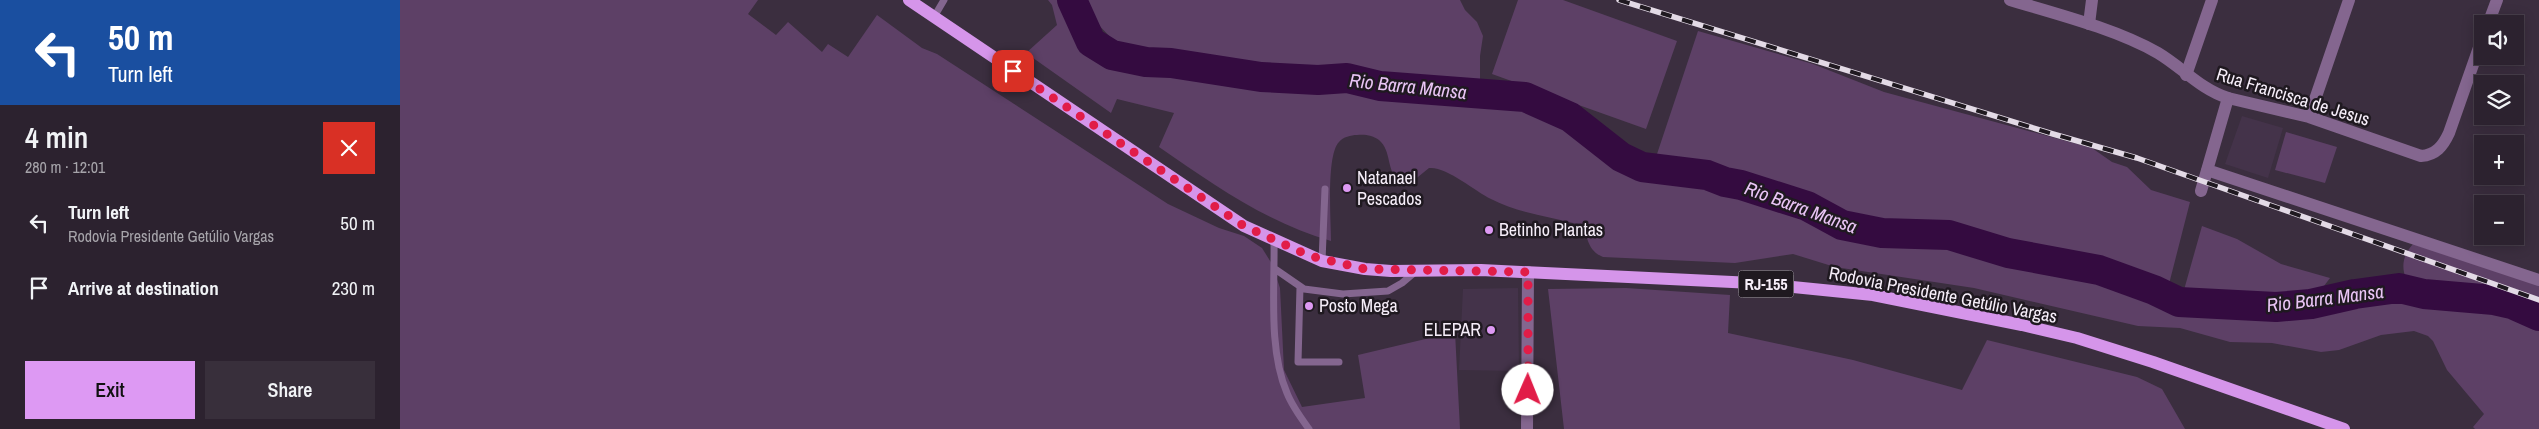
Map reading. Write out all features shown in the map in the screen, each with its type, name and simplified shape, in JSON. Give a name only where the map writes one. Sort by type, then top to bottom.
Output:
[{"type":"main road","name":"Rodovia Presidente Getúlio Vargas","points":[[909,0],[1244,226],[1322,261],[1365,269],[1416,272],[1528,272],[1753,283],[1873,296],[2077,338],[2153,362],[2344,429]]},
{"type":"street","name":"Rua Francisca de Jesus","points":[[2010,0],[2089,24],[2157,53],[2202,87],[2228,98],[2309,117],[2421,156],[2430,155],[2444,142],[2474,61]]},
{"type":"street","points":[[2089,24],[2092,0]]},
{"type":"street","points":[[2186,75],[2212,0]]},
{"type":"street","points":[[2309,117],[2349,0]]},
{"type":"street","points":[[2491,15],[2497,0]]},
{"type":"street","points":[[2201,191],[2228,98]]},
{"type":"street","points":[[2207,170],[2539,280]]},
{"type":"street","points":[[1527,429],[1528,272]]},
{"type":"lane","points":[[934,17],[944,0]]},
{"type":"lane","points":[[1322,261],[1325,189]]},
{"type":"lane","points":[[1274,240],[1277,350],[1281,373],[1286,393],[1309,429]]},
{"type":"lane","points":[[1275,269],[1300,287],[1314,292],[1371,294],[1394,288],[1416,272]]},
{"type":"lane","points":[[1300,287],[1298,362],[1339,362]]},
{"type":"shaded area","points":[[400,0],[758,0],[748,14],[776,35],[788,22],[822,52],[828,44],[848,57],[877,15],[922,48],[937,54],[1168,204],[1219,228],[1244,236],[1262,248],[1272,264],[1280,288],[1284,370],[1302,407],[1365,398],[1358,355],[1455,332],[1460,429],[400,429]]},
{"type":"shaded area","points":[[1048,0],[1066,0],[1080,30],[1091,46],[1098,53],[1118,63],[1251,82],[1302,87],[1346,87],[1525,108],[1572,128],[1588,139],[1607,164],[1658,184],[1705,183],[1744,191],[1804,214],[1836,231],[1884,239],[1952,240],[1966,249],[1988,257],[2105,280],[2176,306],[2285,316],[2357,298],[2383,294],[2474,304],[2502,310],[2515,314],[2539,330],[2539,429],[2475,429],[2473,427],[2484,414],[2447,370],[2433,341],[2428,336],[2414,331],[2381,335],[2339,350],[2321,352],[2272,343],[2230,342],[2180,328],[2138,326],[1974,288],[1835,267],[1793,254],[1735,263],[1603,257],[1593,250],[1584,232],[1577,224],[1501,204],[1452,175],[1436,168],[1429,168],[1413,181],[1399,181],[1392,172],[1383,145],[1377,138],[1368,135],[1355,135],[1345,138],[1339,142],[1335,149],[1331,174],[1331,241],[1285,224],[1241,201],[1159,147],[1174,113],[1117,99],[1111,113],[1026,53],[1057,25],[1052,5]]},
{"type":"shaded area","points":[[1082,0],[1460,0],[1465,10],[1477,22],[1483,36],[1480,56],[1480,83],[1385,79],[1344,74],[1263,72],[1150,55],[1116,43],[1090,16]]},
{"type":"shaded area","points":[[1518,0],[1563,0],[1677,41],[1646,129],[1492,74]]},
{"type":"shaded area","points":[[1698,31],[1813,64],[1884,92],[2092,148],[2112,162],[2127,167],[2151,190],[2190,202],[2168,288],[2119,266],[1924,221],[1842,217],[1814,200],[1704,169],[1655,160]]},
{"type":"shaded area","points":[[2242,116],[2283,128],[2268,178],[2225,164]]},
{"type":"shaded area","points":[[2286,132],[2337,147],[2325,183],[2275,170]]},
{"type":"shaded area","points":[[2202,226],[2237,239],[2281,264],[2330,278],[2324,286],[2355,283],[2327,296],[2298,304],[2182,297]]},
{"type":"shaded area","points":[[2413,244],[2539,284],[2539,310],[2494,291],[2474,287],[2428,286],[2413,283],[2406,279],[2403,265],[2405,256]]},
{"type":"shaded area","name":"ELEPAR","points":[[1518,288],[1519,371],[1459,370],[1463,289]]},
{"type":"shaded area","points":[[1626,288],[1730,295],[1728,333],[1853,360],[1962,390],[1987,340],[2137,377],[2162,389],[2185,429],[1564,429],[1548,289]]},
{"type":"waterway","name":"Rio Barra Mansa","points":[[1072,0],[1091,42],[1112,55],[1146,62],[1171,63],[1261,77],[1318,80],[1347,78],[1380,86],[1525,97],[1570,117],[1621,157],[1642,167],[1707,175],[1807,206],[1842,225],[1882,233],[1949,235],[2008,253],[2099,270],[2154,290],[2179,302],[2276,307],[2311,304],[2355,294],[2399,288],[2424,294],[2494,300],[2512,304],[2539,316]]},
{"type":"railway","points":[[1619,0],[2053,134],[2137,158],[2539,300]]},
{"type":"place","name":"Natanael Pescados","points":[[1347,188]]},
{"type":"place","name":"Betinho Plantas","points":[[1489,230]]},
{"type":"place","name":"Posto Mega","points":[[1309,306]]},
{"type":"place","name":"ELEPAR","points":[[1491,330]]},
{"type":"route","points":[[1013,71],[1244,226],[1322,261],[1365,269],[1391,271],[1481,270],[1528,272],[1528,390]]}]
